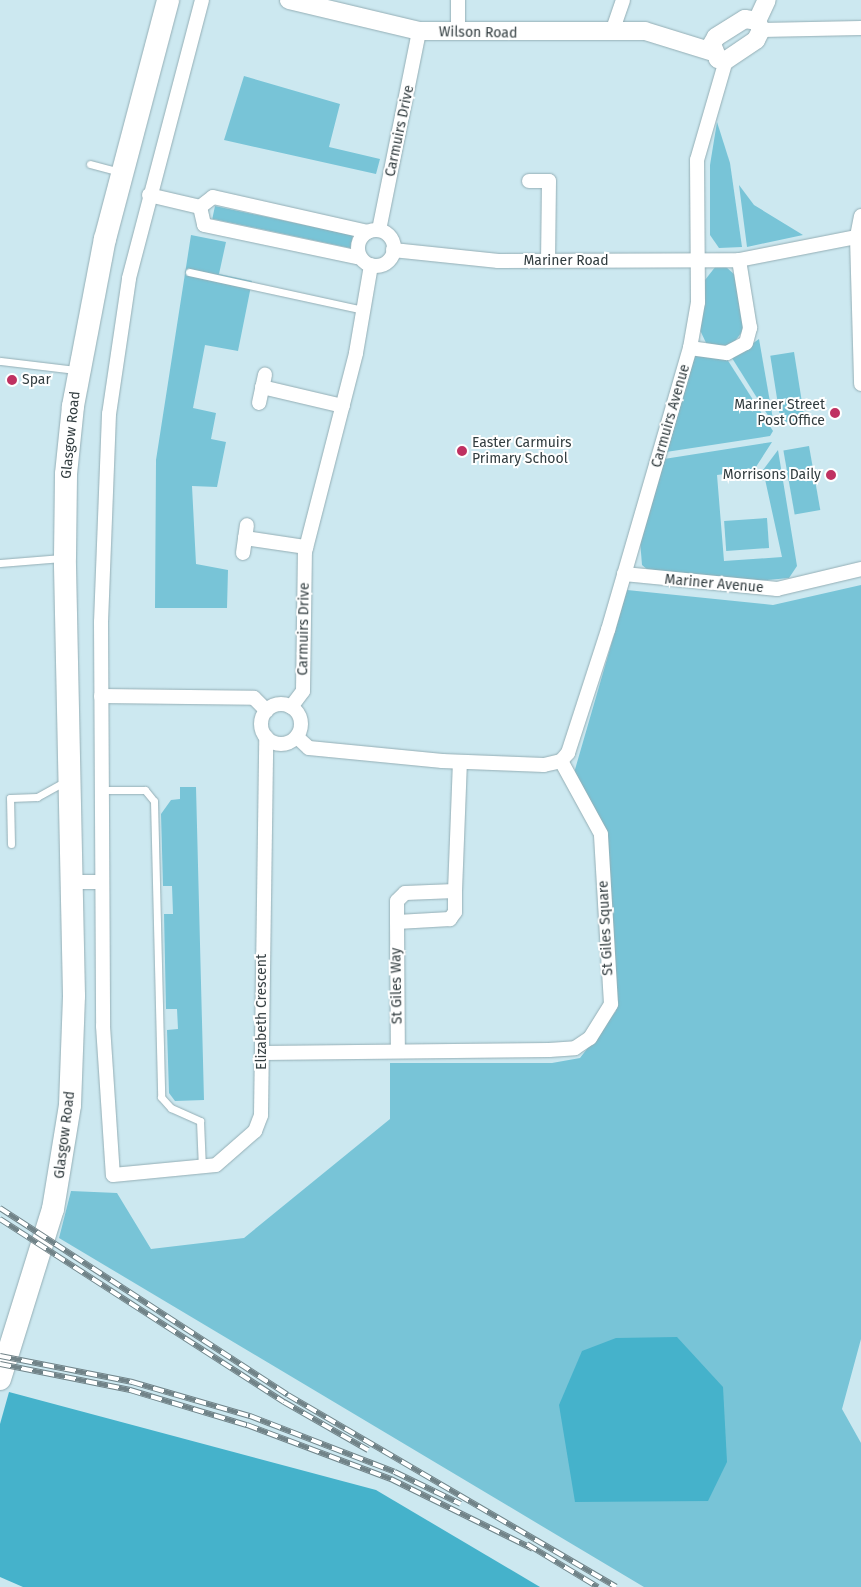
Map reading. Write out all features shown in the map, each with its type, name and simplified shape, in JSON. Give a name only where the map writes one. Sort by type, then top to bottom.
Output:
[{"type":"main road","name":"Glasgow Road","points":[[0,1379],[53,1209],[66,1142],[73,1054],[72,882],[65,558],[66,474],[79,370],[122,173],[168,0]]},
{"type":"street","points":[[72,882],[102,882],[102,696],[109,414],[129,279],[202,0]]},
{"type":"street","name":"Wilson Road","points":[[289,0],[419,31],[458,33],[612,32],[670,35],[719,50]]},
{"type":"street","points":[[458,0],[458,33]]},
{"type":"street","points":[[612,32],[623,0]]},
{"type":"street","points":[[719,50],[756,40],[767,0]]},
{"type":"street","points":[[719,50],[745,19],[759,25],[861,28]]},
{"type":"street","name":"Carmuirs Drive","points":[[291,707],[303,691],[306,547],[343,406],[363,310],[366,261],[360,240],[374,231],[419,31]]},
{"type":"street","name":"Carmuirs Avenue","points":[[561,761],[568,753],[624,574],[690,348],[698,302],[697,160],[719,50]]},
{"type":"street","points":[[529,181],[549,182],[548,261]]},
{"type":"street","points":[[150,195],[200,207]]},
{"type":"street","points":[[212,197],[374,231],[390,237],[393,250],[386,263],[366,261],[204,225],[200,207],[212,197]]},
{"type":"street","points":[[861,216],[859,237],[861,384]]},
{"type":"street","name":"Mariner Road","points":[[393,250],[548,261],[739,260],[859,237]]},
{"type":"street","points":[[690,348],[727,354],[746,343],[750,328],[739,260]]},
{"type":"street","points":[[258,403],[263,381],[343,406]]},
{"type":"street","points":[[243,553],[246,532],[306,547]]},
{"type":"street","name":"Mariner Avenue","points":[[624,574],[777,589],[861,569]]},
{"type":"street","points":[[102,696],[254,698],[267,711]]},
{"type":"street","points":[[279,705],[291,707],[300,718],[297,737],[278,744],[266,737],[262,721],[267,711],[279,705]]},
{"type":"street","name":"Elizabeth Crescent","points":[[102,882],[103,1026],[113,1175],[202,1169],[216,1165],[255,1131],[261,1115],[266,737]]},
{"type":"street","points":[[297,737],[309,748],[460,762],[544,765],[561,761]]},
{"type":"street","name":"St Giles Square","points":[[262,1053],[575,1048],[590,1038],[603,1020],[611,1004],[601,834],[561,761]]},
{"type":"street","points":[[397,922],[450,918],[455,912],[460,762]]},
{"type":"street","name":"St Giles Way","points":[[398,1051],[397,901],[405,893],[455,891]]},
{"type":"lane","points":[[90,164],[122,173]]},
{"type":"lane","points":[[189,272],[363,310]]},
{"type":"lane","points":[[0,361],[79,370]]},
{"type":"lane","points":[[0,563],[65,558]]},
{"type":"lane","points":[[11,844],[10,798],[37,796],[70,777]]},
{"type":"lane","points":[[102,790],[145,790],[154,802],[161,1097],[170,1108],[200,1121],[202,1169]]},
{"type":"shaded area","points":[[244,76],[340,104],[329,147],[380,159],[376,174],[224,140]]},
{"type":"shaded area","points":[[717,122],[730,163],[742,247],[719,248],[710,235],[710,165]]},
{"type":"shaded area","points":[[739,185],[754,205],[803,235],[747,247]]},
{"type":"shaded area","points":[[215,206],[353,235],[350,248],[212,219]]},
{"type":"shaded area","points":[[191,235],[226,242],[219,274],[252,281],[238,351],[205,345],[193,408],[216,413],[211,439],[226,442],[217,487],[192,486],[196,564],[228,570],[227,608],[155,608],[156,460]]},
{"type":"shaded area","points":[[716,266],[725,266],[736,276],[745,328],[732,345],[707,345],[700,330],[705,280]]},
{"type":"shaded area","points":[[759,339],[774,425],[732,358]]},
{"type":"shaded area","points":[[694,352],[725,356],[773,431],[770,436],[666,452]]},
{"type":"shaded area","points":[[794,352],[805,419],[781,423],[770,356]]},
{"type":"shaded area","points":[[772,442],[754,470],[717,475],[724,561],[782,557],[763,470],[778,450],[797,566],[789,578],[747,582],[648,570],[642,565],[640,540],[664,459]]},
{"type":"shaded area","points":[[809,446],[820,510],[795,515],[783,451]]},
{"type":"shaded area","points":[[767,518],[769,548],[726,551],[724,521]]},
{"type":"shaded area","points":[[861,585],[861,1339],[842,1409],[861,1443],[861,1587],[644,1587],[59,1238],[71,1191],[117,1193],[151,1249],[244,1238],[390,1119],[390,1063],[552,1063],[580,1058],[616,1011],[607,831],[574,773],[627,590],[773,605]]},
{"type":"shaded area","points":[[180,787],[196,787],[204,1100],[175,1101],[169,1093],[167,1030],[178,1029],[177,1009],[166,1009],[164,914],[173,914],[172,886],[163,886],[161,814],[171,800],[180,799]]},
{"type":"shaded area","points":[[677,1337],[723,1387],[727,1462],[708,1501],[575,1502],[559,1405],[582,1351],[616,1338]]},
{"type":"shaded area","points":[[9,1392],[376,1490],[540,1587],[23,1587],[0,1577],[0,1424]]},
{"type":"railway","points":[[0,1208],[288,1395],[616,1587]]},
{"type":"railway","points":[[0,1219],[284,1402],[368,1450]]},
{"type":"railway","points":[[0,1356],[132,1382],[250,1416],[395,1472],[461,1504]]},
{"type":"railway","points":[[0,1364],[130,1390],[247,1425],[391,1479],[533,1549]]},
{"type":"railway","points":[[527,1544],[598,1587]]},
{"type":"place","name":"Spar","points":[[12,380]]},
{"type":"place","name":"Mariner Street Post Office","points":[[835,413]]},
{"type":"place","name":"Easter Carmuirs Primary School","points":[[462,451]]},
{"type":"place","name":"Morrisons Daily","points":[[831,475]]}]
